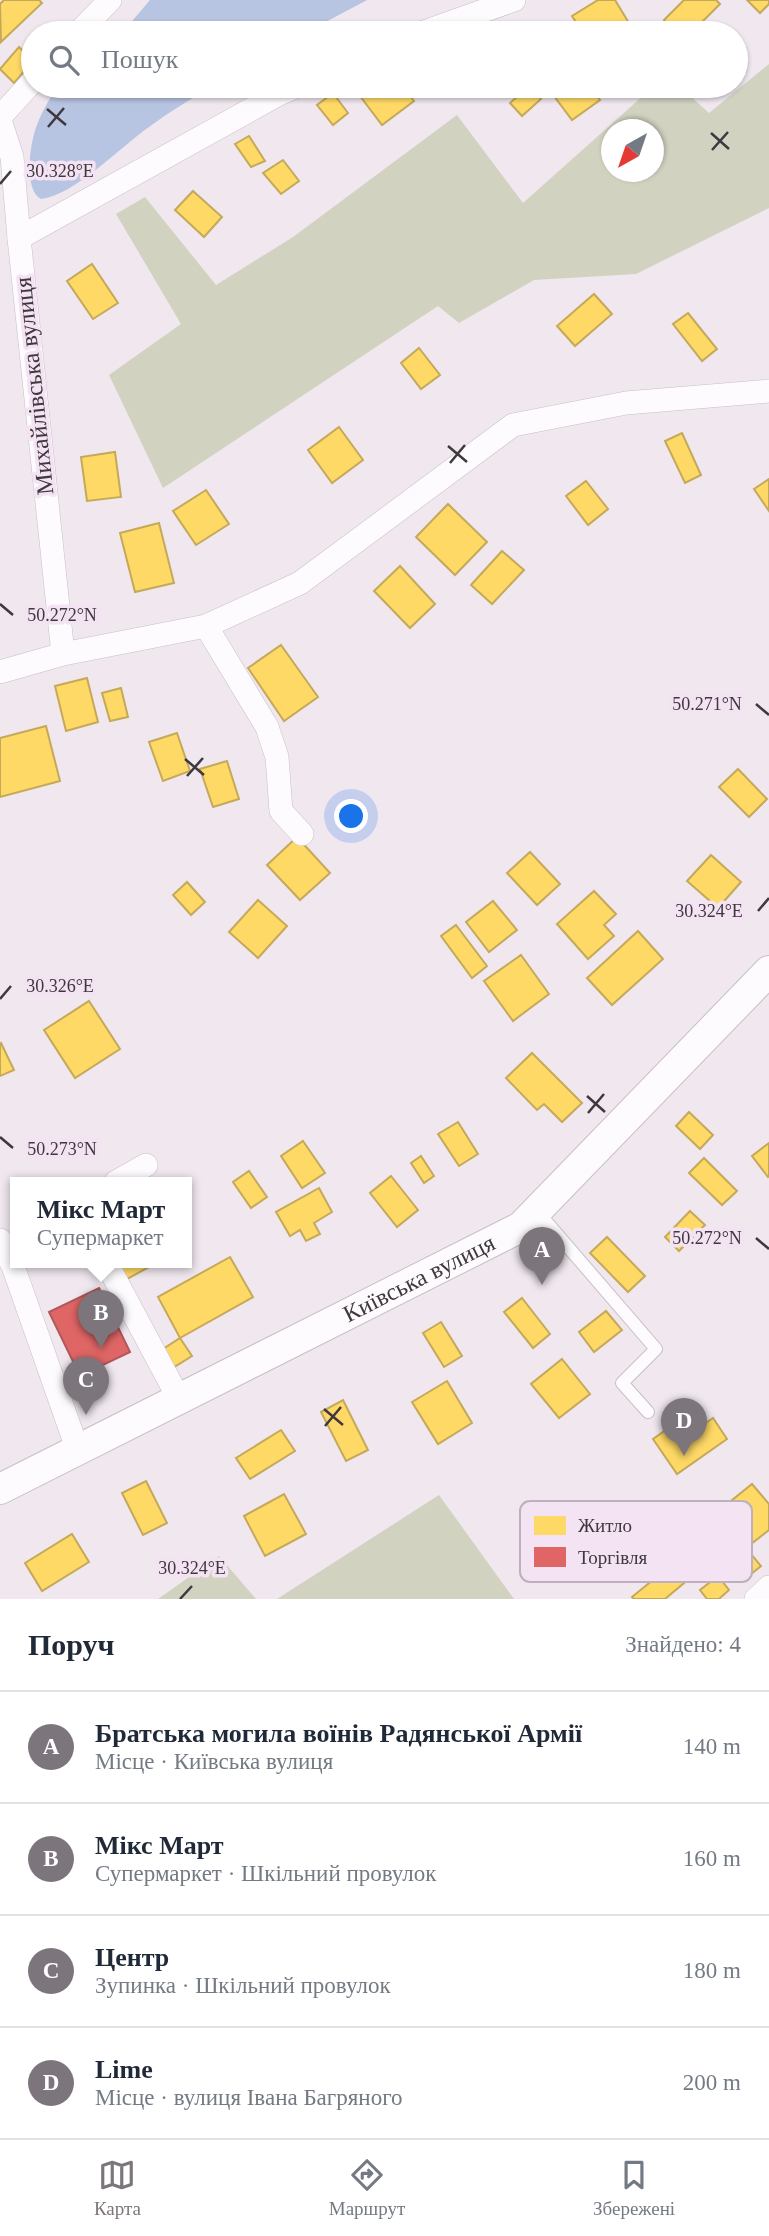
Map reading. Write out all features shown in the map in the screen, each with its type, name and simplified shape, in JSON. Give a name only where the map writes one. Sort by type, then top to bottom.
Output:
[{"type":"street","points":[[90,21],[110,0]]},
{"type":"street","points":[[455,21],[514,0]]},
{"type":"street","points":[[0,118],[21,94]]},
{"type":"street","points":[[19,238],[273,98]]},
{"type":"street","name":"Михайлівська вулиця","points":[[0,118],[12,157],[63,654]]},
{"type":"street","points":[[0,671],[63,654],[206,626],[300,583],[513,425],[626,403],[769,391]]},
{"type":"street","points":[[206,626],[267,727],[277,757],[281,811],[302,834]]},
{"type":"street","name":"Київська вулиця","points":[[0,1489],[520,1227],[769,971]]},
{"type":"street","points":[[125,1177],[146,1165]]},
{"type":"street","points":[[0,1241],[10,1260]]},
{"type":"street","points":[[14,1268],[78,1451]]},
{"type":"street","points":[[109,1268],[179,1399]]},
{"type":"street","points":[[756,1599],[769,1587]]},
{"type":"lane","points":[[537,1210],[656,1349],[622,1383],[648,1412]]},
{"type":"green space","points":[[769,64],[769,208],[636,274],[534,280],[459,323],[438,306],[163,488],[109,375],[181,324],[116,214],[145,197],[216,285],[293,237],[457,115],[523,203],[601,133],[601,182],[664,182],[664,119],[617,119],[641,98],[692,98],[709,113],[727,98],[748,98],[748,81]]},
{"type":"green space","points":[[439,1495],[514,1599],[277,1599]]},
{"type":"green space","points":[[219,1556],[256,1599],[158,1599]]},
{"type":"water","points":[[150,0],[367,0],[328,21],[132,21]]},
{"type":"water","points":[[50,98],[193,98],[157,121],[82,180],[54,196],[41,199],[32,186],[30,153],[34,133]]},
{"type":"building: Житло","points":[[4,0],[39,0],[42,3],[1,42],[0,4]]},
{"type":"building: Житло","points":[[598,0],[615,0],[628,21],[575,21],[572,16]]},
{"type":"building: Житло","points":[[684,0],[716,0],[720,4],[703,21],[664,20]]},
{"type":"building: Житло","points":[[747,0],[769,0],[769,4],[760,13]]},
{"type":"building: Житло","points":[[19,47],[21,75],[14,83],[0,69]]},
{"type":"building: Житло","points":[[326,98],[337,98],[348,113],[333,125],[317,105]]},
{"type":"building: Житло","points":[[362,98],[412,98],[414,101],[382,125]]},
{"type":"building: Житло","points":[[516,98],[541,99],[522,116],[510,103]]},
{"type":"building: Житло","points":[[556,98],[600,100],[572,120]]},
{"type":"building: Житло","points":[[249,136],[265,161],[251,167],[235,144]]},
{"type":"building: Житло","points":[[283,160],[299,181],[281,194],[263,173]]},
{"type":"building: Житло","points":[[193,191],[222,217],[204,237],[175,210]]},
{"type":"building: Житло","points":[[92,264],[118,303],[93,319],[67,281]]},
{"type":"building: Житло","points":[[594,294],[612,314],[575,346],[557,326]]},
{"type":"building: Житло","points":[[688,313],[717,349],[702,361],[673,324]]},
{"type":"building: Житло","points":[[419,348],[440,375],[421,389],[401,363]]},
{"type":"building: Житло","points":[[339,427],[363,460],[332,483],[308,450]]},
{"type":"building: Житло","points":[[682,433],[701,475],[685,483],[665,441]]},
{"type":"building: Житло","points":[[115,452],[121,497],[87,501],[81,457]]},
{"type":"building: Житло","points":[[769,479],[769,511],[754,489]]},
{"type":"building: Житло","points":[[586,481],[608,509],[588,525],[566,496]]},
{"type":"building: Житло","points":[[206,490],[229,524],[196,545],[173,511]]},
{"type":"building: Житло","points":[[448,504],[487,542],[455,575],[416,537]]},
{"type":"building: Житло","points":[[159,523],[174,583],[135,592],[120,533]]},
{"type":"building: Житло","points":[[502,551],[524,570],[492,604],[471,585]]},
{"type":"building: Житло","points":[[400,566],[435,604],[410,628],[374,591]]},
{"type":"building: Житло","points":[[281,645],[318,697],[284,721],[248,668]]},
{"type":"building: Житло","points":[[87,678],[98,722],[66,731],[55,686]]},
{"type":"building: Житло","points":[[121,688],[128,717],[110,721],[102,693]]},
{"type":"building: Житло","points":[[46,726],[60,781],[0,797],[0,738]]},
{"type":"building: Житло","points":[[177,733],[190,771],[163,781],[149,742]]},
{"type":"building: Житло","points":[[227,761],[239,799],[213,807],[200,769]]},
{"type":"building: Житло","points":[[738,769],[767,799],[749,817],[719,787]]},
{"type":"building: Житло","points":[[297,837],[330,873],[300,900],[267,865]]},
{"type":"building: Житло","points":[[530,852],[560,884],[537,905],[507,873]]},
{"type":"building: Житло","points":[[711,855],[741,882],[718,908],[687,881]]},
{"type":"building: Житло","points":[[187,882],[205,902],[191,915],[173,895]]},
{"type":"building: Житло","points":[[594,891],[616,914],[604,925],[614,936],[588,959],[557,924]]},
{"type":"building: Житло","points":[[258,900],[287,926],[258,958],[229,932]]},
{"type":"building: Житло","points":[[493,901],[517,930],[489,952],[466,922]]},
{"type":"building: Житло","points":[[456,925],[487,966],[472,978],[441,936]]},
{"type":"building: Житло","points":[[638,931],[663,959],[612,1005],[587,978]]},
{"type":"building: Житло","points":[[521,955],[549,994],[513,1021],[484,981]]},
{"type":"building: Житло","points":[[89,1001],[120,1049],[75,1078],[44,1030]]},
{"type":"building: Житло","points":[[0,1044],[14,1070],[0,1076]]},
{"type":"building: Житло","points":[[532,1053],[582,1103],[562,1122],[544,1104],[537,1110],[506,1078]]},
{"type":"building: Житло","points":[[689,1112],[713,1135],[700,1149],[676,1126]]},
{"type":"building: Житло","points":[[458,1122],[478,1154],[459,1166],[438,1134]]},
{"type":"building: Житло","points":[[303,1141],[325,1173],[302,1188],[281,1156]]},
{"type":"building: Житло","points":[[769,1143],[769,1176],[768,1177],[752,1156]]},
{"type":"building: Житло","points":[[421,1156],[434,1176],[424,1183],[411,1163]]},
{"type":"building: Житло","points":[[704,1158],[737,1191],[722,1205],[689,1173]]},
{"type":"building: Житло","points":[[249,1171],[267,1197],[251,1208],[233,1182]]},
{"type":"building: Житло","points":[[391,1176],[418,1210],[397,1227],[370,1193]]},
{"type":"building: Житло","points":[[319,1188],[332,1212],[314,1223],[320,1234],[306,1241],[300,1230],[290,1236],[276,1212]]},
{"type":"building: Житло","points":[[690,1211],[705,1225],[679,1251],[665,1237]]},
{"type":"building: Житло","points":[[607,1237],[645,1276],[628,1292],[590,1253]]},
{"type":"building: Житло","points":[[230,1257],[253,1297],[180,1338],[158,1297]]},
{"type":"building: Житло","points":[[112,1268],[147,1268],[120,1283]]},
{"type":"building: Житло","points":[[522,1298],[550,1334],[533,1348],[504,1312]]},
{"type":"building: Житло","points":[[606,1311],[622,1330],[594,1352],[579,1332]]},
{"type":"building: Житло","points":[[441,1322],[462,1356],[444,1367],[423,1333]]},
{"type":"building: Житло","points":[[180,1338],[192,1356],[171,1369],[160,1351]]},
{"type":"building: Житло","points":[[562,1359],[590,1394],[559,1418],[531,1384]]},
{"type":"building: Житло","points":[[447,1381],[472,1423],[438,1444],[412,1402]]},
{"type":"building: Житло","points":[[343,1400],[368,1450],[346,1461],[321,1412]]},
{"type":"building: Житло","points":[[690,1413],[700,1427],[713,1418],[727,1439],[677,1474],[653,1439]]},
{"type":"building: Житло","points":[[281,1430],[295,1451],[250,1479],[236,1458]]},
{"type":"building: Житло","points":[[146,1481],[167,1523],[143,1535],[122,1493]]},
{"type":"building: Житло","points":[[752,1484],[769,1504],[769,1530],[752,1543],[752,1501],[731,1501]]},
{"type":"building: Житло","points":[[284,1494],[306,1534],[265,1556],[244,1516]]},
{"type":"building: Житло","points":[[72,1534],[89,1562],[42,1591],[25,1563]]},
{"type":"building: Житло","points":[[752,1555],[761,1566],[752,1573]]},
{"type":"building: Житло","points":[[650,1582],[684,1583],[665,1599],[632,1597]]},
{"type":"building: Житло","points":[[710,1582],[723,1582],[729,1590],[719,1599],[707,1599],[700,1590]]},
{"type":"building: Торгівля","points":[[99,1288],[130,1352],[80,1376],[49,1312]]},
{"type":"place","name":"Братська могила воїнів Радянської Армії","points":[[542,1285]]},
{"type":"place","name":"Мікс Март","points":[[101,1348]]},
{"type":"place","name":"Центр","points":[[86,1415]]},
{"type":"place","name":"Lime","points":[[684,1456]]}]
